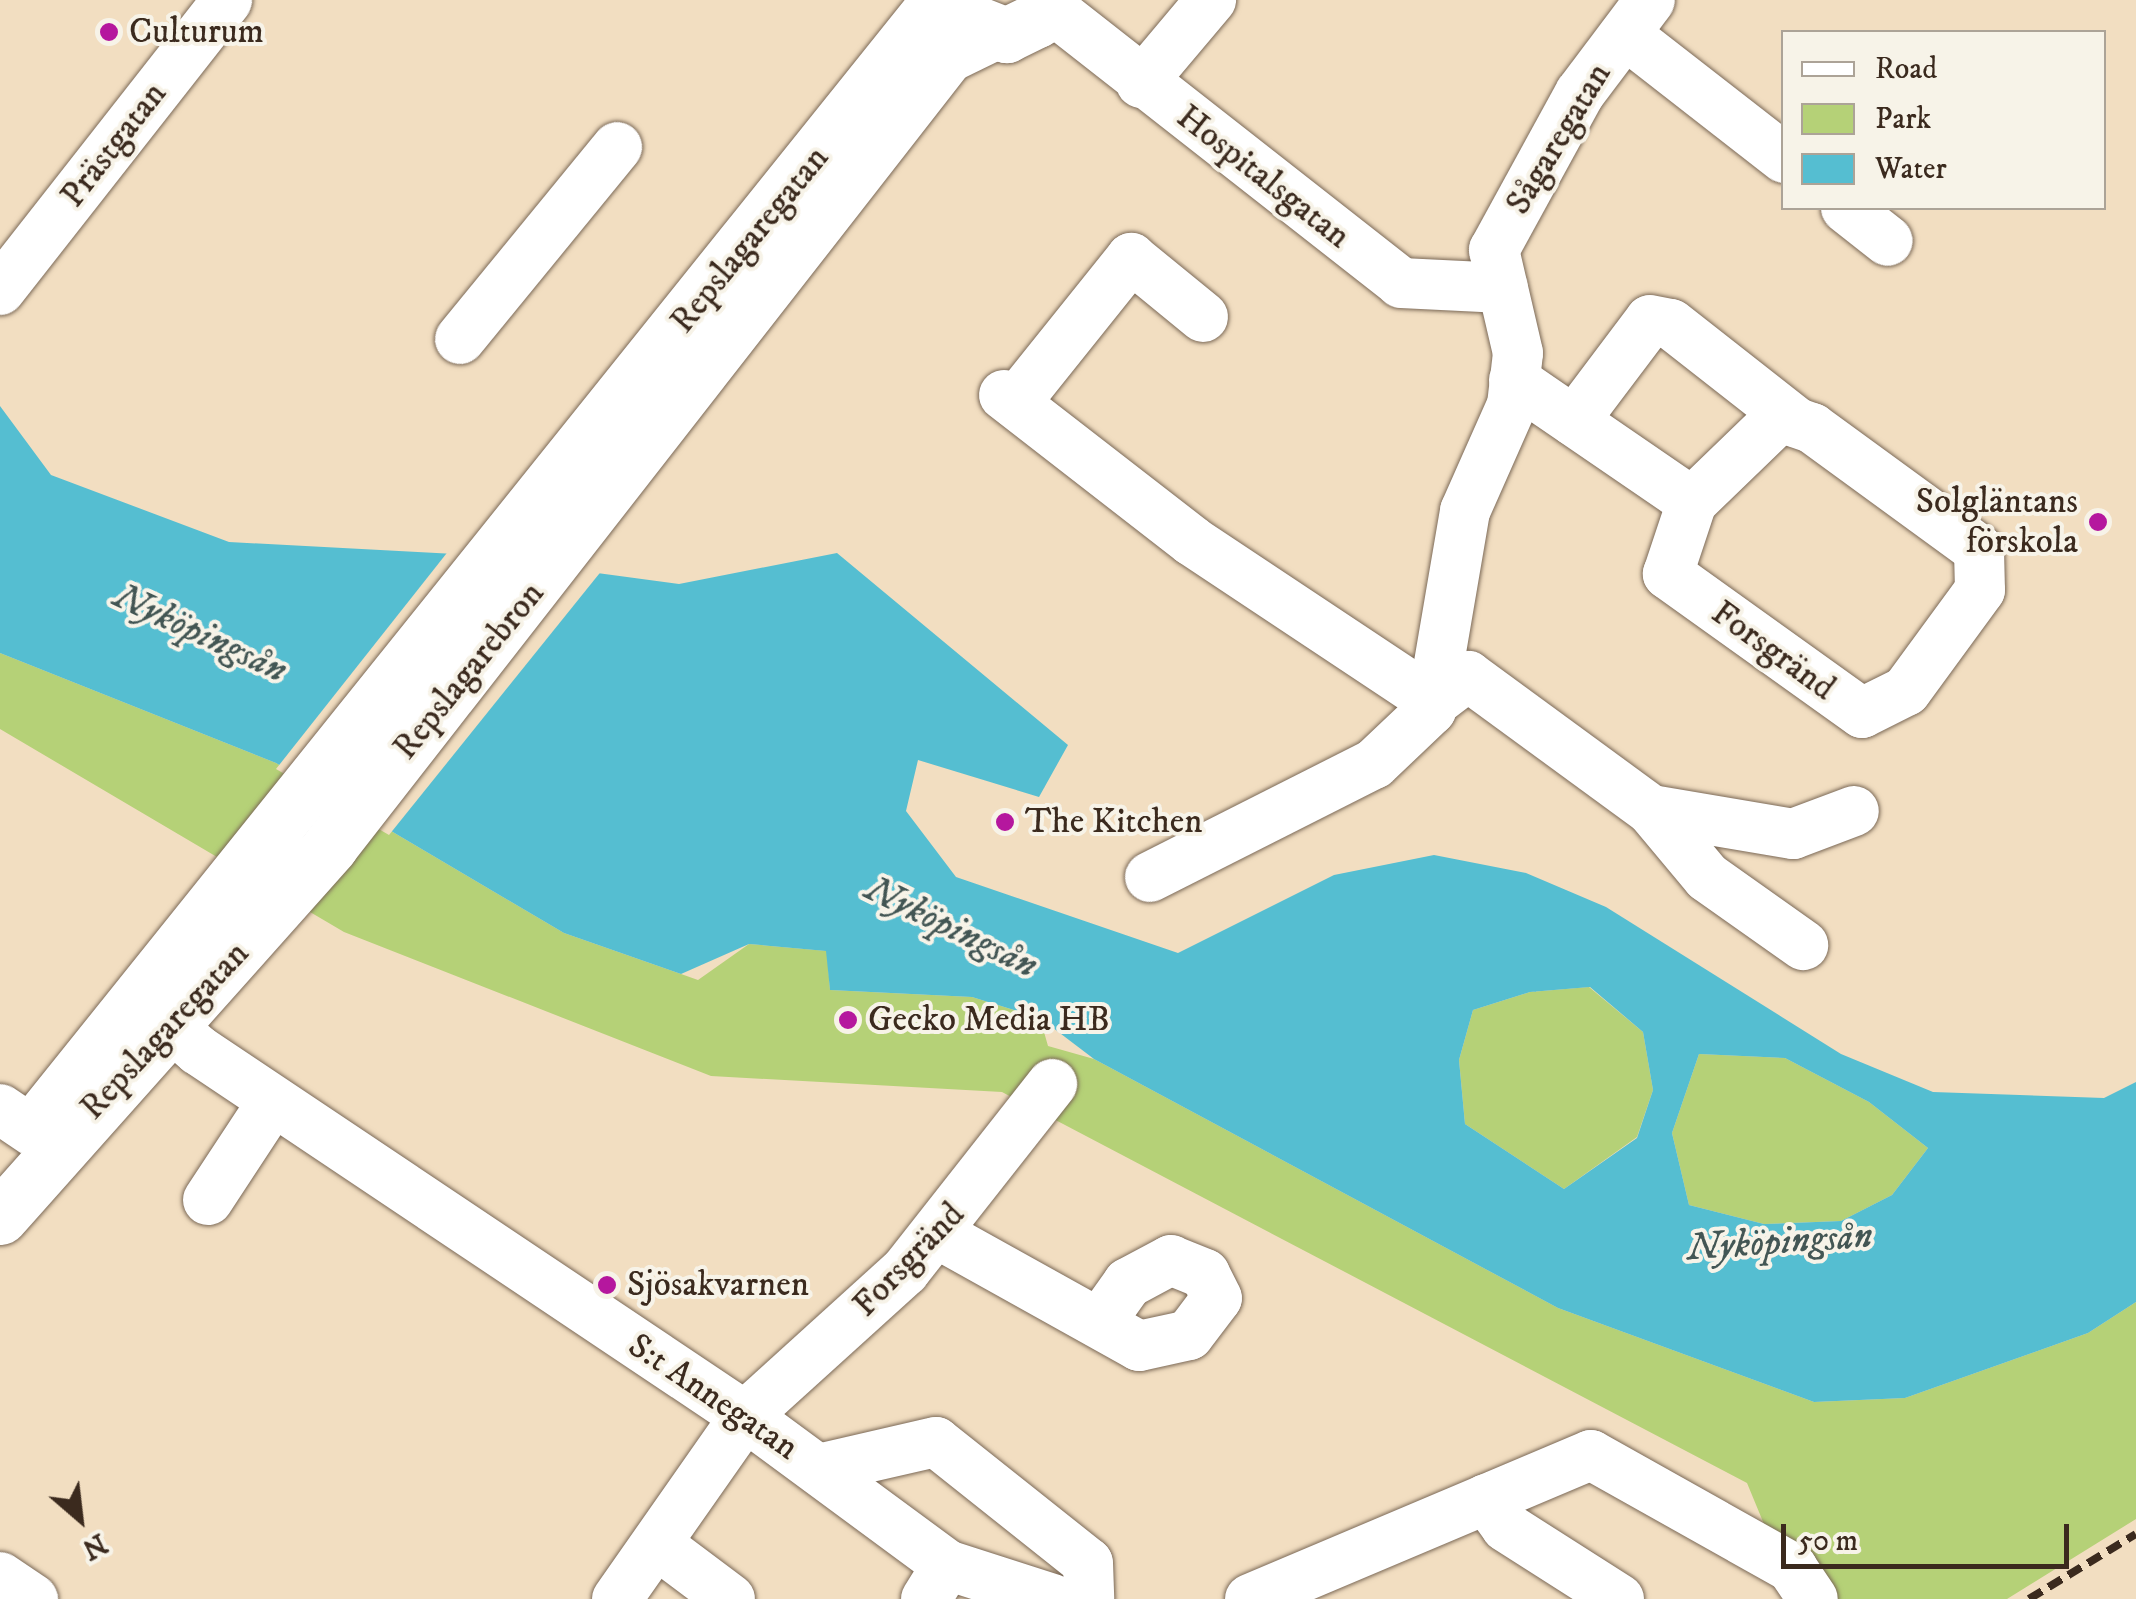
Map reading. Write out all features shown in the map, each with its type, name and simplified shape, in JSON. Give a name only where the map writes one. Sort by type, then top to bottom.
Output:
[{"type":"main road","name":"Repslagaregatan","points":[[559,477],[939,0]]},
{"type":"main road","name":"Repslagaregatan","points":[[609,496],[947,55],[969,17],[1022,30],[1048,3]]},
{"type":"main road","name":"Repslagarebron","points":[[285,816],[559,477]]},
{"type":"main road","name":"Repslagarebron","points":[[330,846],[609,496]]},
{"type":"main road","name":"Repslagaregatan","points":[[0,1217],[156,1013],[285,816]]},
{"type":"main road","name":"Repslagaregatan","points":[[0,1177],[16,1120],[156,1013],[330,846]]},
{"type":"street","name":"Prästgatan","points":[[0,290],[228,0]]},
{"type":"street","points":[[1141,83],[1211,0]]},
{"type":"street","name":"Hospitalsgatan","points":[[1048,3],[1141,83],[1401,283],[1503,288]]},
{"type":"street","points":[[1638,17],[1781,155]]},
{"type":"street","name":"Sågaregatan","points":[[1503,288],[1494,250],[1580,93],[1638,17]]},
{"type":"street","points":[[460,339],[617,147]]},
{"type":"street","points":[[1849,210],[1888,241]]},
{"type":"street","points":[[1203,317],[1131,258],[1010,399],[1192,541],[1434,702]]},
{"type":"street","points":[[1434,702],[1465,511],[1514,380],[1503,288]]},
{"type":"street","points":[[1574,421],[1650,320],[1670,324],[1796,422]]},
{"type":"street","points":[[1514,380],[1692,502]]},
{"type":"street","name":"Forsgränd","points":[[1780,418],[1796,422],[1979,550],[1980,590],[1906,692],[1862,713],[1668,574],[1692,502],[1780,418]]},
{"type":"street","points":[[1150,877],[1374,764],[1434,702],[1468,676],[1651,810],[1708,878],[1803,946]]},
{"type":"street","points":[[1651,810],[1793,834],[1854,811]]},
{"type":"street","name":"S:t Annegatan","points":[[156,1013],[273,1101],[818,1468],[937,1582],[1054,1599]]},
{"type":"street","name":"Forsgränd","points":[[617,1599],[745,1416],[938,1234],[1052,1084]]},
{"type":"street","points":[[208,1200],[273,1101]]},
{"type":"street","points":[[938,1234],[1073,1316],[1103,1318]]},
{"type":"street","points":[[818,1468],[936,1442],[1088,1563],[1090,1599]]},
{"type":"street","points":[[1266,1598],[1591,1456],[1792,1568],[1813,1599]]},
{"type":"street","points":[[1486,1499],[1506,1527],[1619,1599]]},
{"type":"street","points":[[658,1545],[730,1599]]},
{"type":"street","points":[[0,1577],[33,1599]]},
{"type":"green space","points":[[0,653],[276,763],[564,933],[698,980],[749,944],[827,951],[830,990],[972,997],[1040,1018],[1048,1046],[1094,1059],[1558,1308],[1814,1402],[1905,1398],[2088,1333],[2136,1302],[2136,1519],[2007,1599],[1795,1599],[1747,1483],[1002,1092],[711,1076],[344,932],[0,729]]},
{"type":"green space","points":[[1589,987],[1643,1032],[1653,1090],[1637,1137],[1564,1189],[1465,1124],[1459,1060],[1473,1010],[1530,992]]},
{"type":"green space","points":[[1699,1054],[1785,1058],[1869,1102],[1928,1148],[1892,1195],[1841,1221],[1764,1224],[1689,1205],[1672,1133]]},
{"type":"water","name":"Nyköpingsån","points":[[0,406],[51,475],[229,542],[455,554],[679,584],[837,553],[1068,745],[1039,797],[918,760],[906,811],[956,877],[1178,953],[1334,875],[1434,855],[1526,873],[1606,907],[1841,1054],[1933,1092],[2104,1098],[2136,1082],[2136,1302],[2088,1333],[1905,1398],[1814,1402],[1558,1308],[1094,1059],[1040,1018],[972,997],[830,990],[826,951],[749,944],[681,974],[564,933],[276,763],[0,653]],"holes":[[[1590,987],[1643,1032],[1653,1090],[1637,1138],[1564,1189],[1465,1124],[1459,1060],[1473,1010],[1530,992]],[[1699,1054],[1785,1058],[1869,1102],[1928,1148],[1892,1195],[1841,1221],[1764,1224],[1689,1205],[1672,1133]]]},
{"type":"pier","points":[[450,549],[603,569],[389,835],[276,769]]},
{"type":"railway","points":[[2029,1599],[2136,1534]]},
{"type":"place","name":"Culturum","points":[[109,32]]},
{"type":"place","name":"Solgläntans förskola","points":[[2098,522]]},
{"type":"place","name":"The Kitchen","points":[[1005,822]]},
{"type":"place","name":"Gecko Media HB","points":[[848,1020]]},
{"type":"place","name":"Sjösakvarnen","points":[[607,1285]]}]
